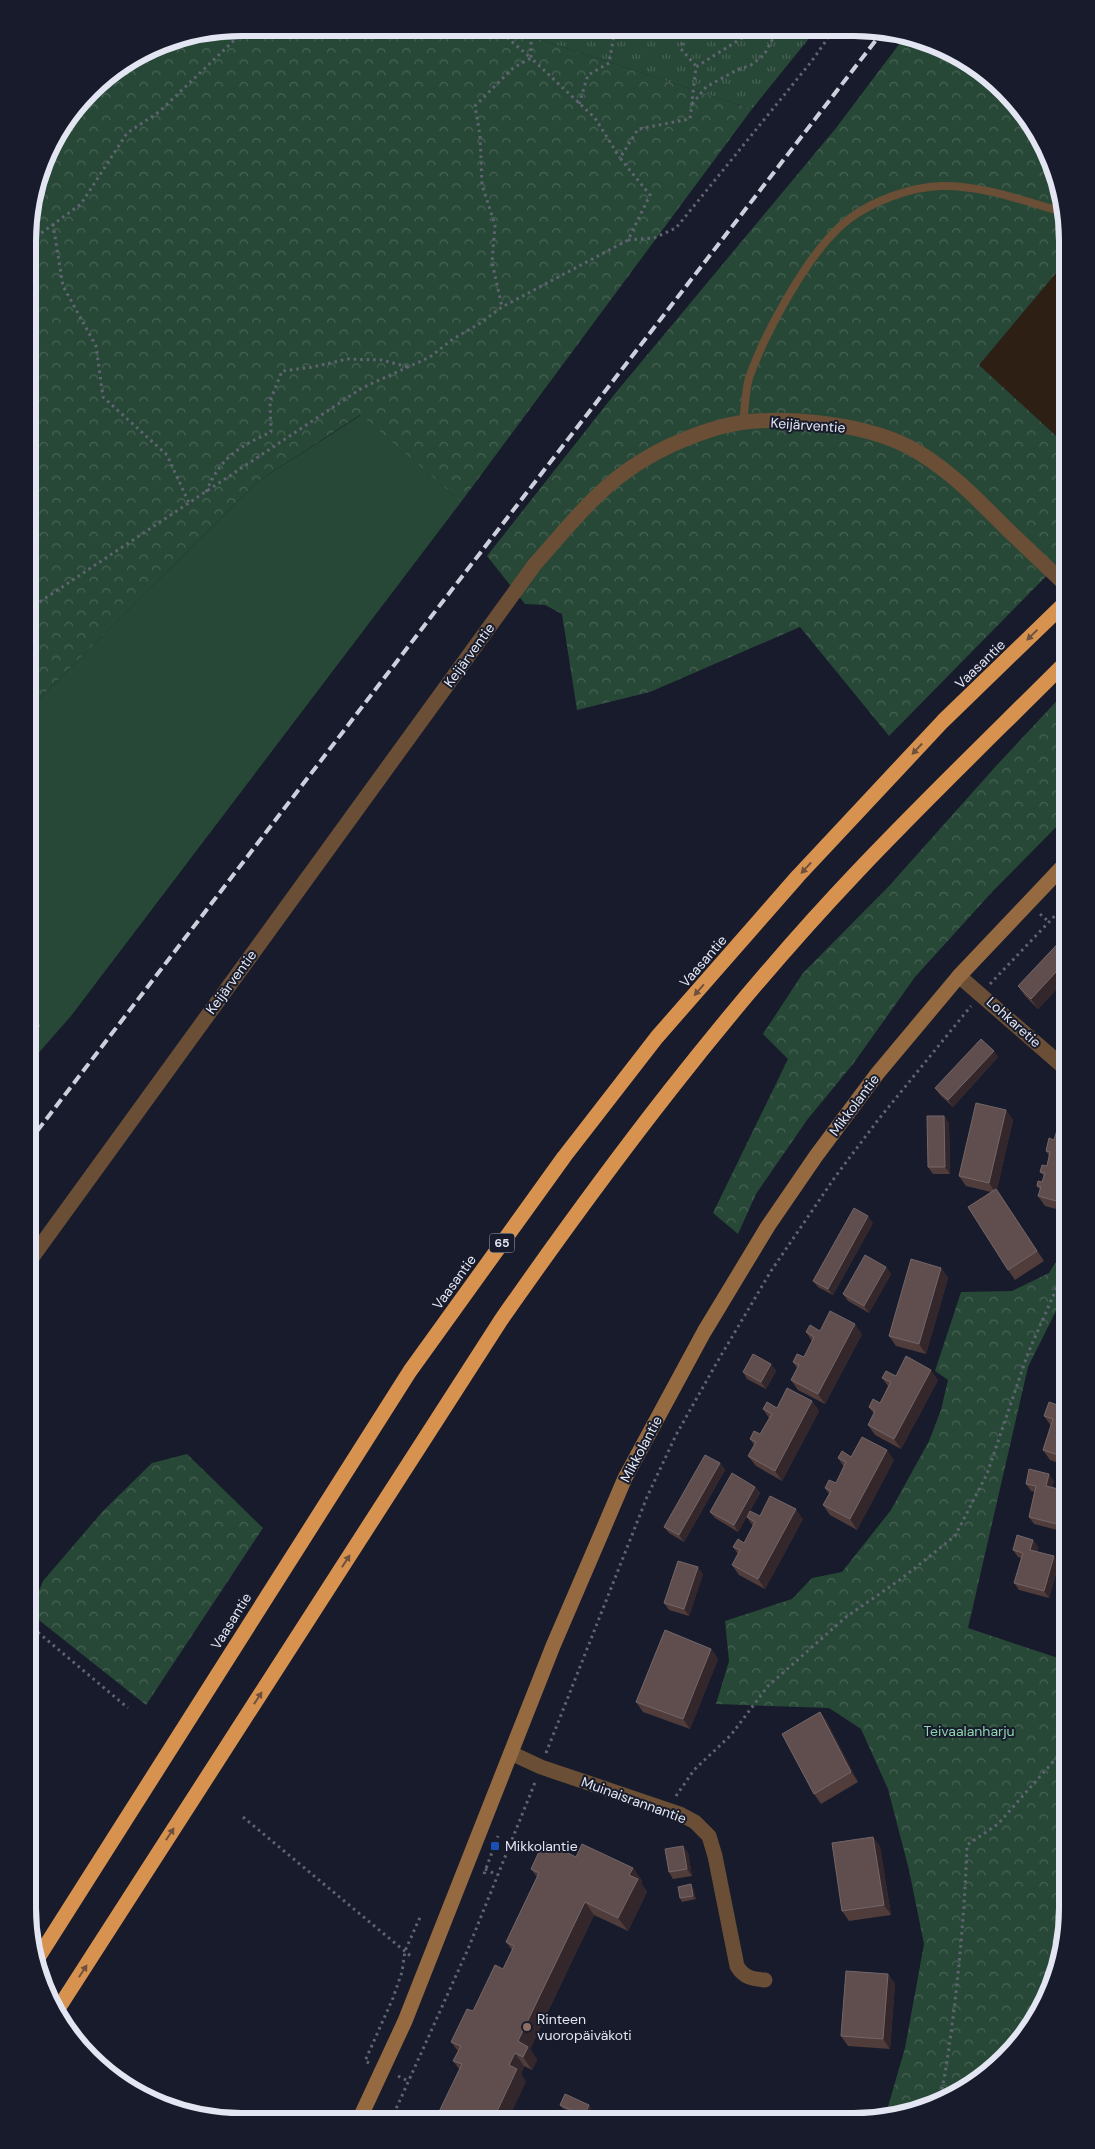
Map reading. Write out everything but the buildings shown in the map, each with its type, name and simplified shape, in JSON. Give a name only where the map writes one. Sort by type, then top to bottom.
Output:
[{"type":"highway","name":"Vaasantie","points":[[41,1953],[410,1371],[564,1158],[657,1037],[798,876],[943,721],[1059,609]]},
{"type":"highway","points":[[61,2005],[501,1320],[562,1234],[644,1125],[738,1007],[832,900],[857,872],[1059,669]]},
{"type":"main road","name":"Mikkolantie","points":[[362,2113],[405,2021],[553,1646],[625,1478],[704,1332],[768,1226],[816,1156],[877,1074],[959,976],[1059,870]]},
{"type":"street","name":"Keijärventie","points":[[36,1252],[535,564],[603,491],[626,471],[648,457],[697,435],[721,427],[743,423],[783,420],[840,426],[872,432],[909,447],[969,490],[1059,578]]},
{"type":"street","name":"Lohkaretie","points":[[959,976],[981,993],[1059,1063]]},
{"type":"street","name":"Muinaisrannantie","points":[[511,1753],[541,1767],[667,1810],[695,1822],[709,1836],[715,1856],[737,1966],[741,1973],[750,1978],[765,1980]]},
{"type":"lane","points":[[743,423],[749,380],[774,322],[800,278],[827,240],[849,219],[873,205],[906,192],[940,186],[973,188],[1056,210]]},
{"type":"path","points":[[36,235],[81,204],[127,133],[159,112],[238,36]]},
{"type":"path","points":[[505,36],[594,118],[620,158],[650,195],[628,240]]},
{"type":"path","points":[[531,36],[531,58]]},
{"type":"path","points":[[579,104],[588,75],[609,63],[614,36]]},
{"type":"path","points":[[620,158],[638,129],[690,120],[696,66],[681,49],[684,36]]},
{"type":"path","points":[[696,66],[745,36]]},
{"type":"path","points":[[691,105],[706,87],[737,70],[751,65],[764,55],[774,36]]},
{"type":"path","points":[[36,604],[362,388],[430,357],[452,339],[479,324],[502,307],[628,240],[654,238],[676,228],[811,62],[829,36]]},
{"type":"path","points":[[502,307],[492,262],[495,225],[482,185],[480,135],[475,106],[513,68],[531,58]]},
{"type":"path","points":[[53,224],[63,286],[96,346],[103,397],[167,455],[189,503]]},
{"type":"path","points":[[206,492],[214,471],[242,445],[271,432],[270,401],[282,371],[313,367],[347,359],[382,360],[408,367]]},
{"type":"path","points":[[394,2113],[468,1949],[647,1497],[676,1435],[772,1271],[834,1177],[981,993],[1059,911]]},
{"type":"path","points":[[36,1028],[40,1024]]},
{"type":"path","points":[[667,1810],[694,1770],[731,1735],[768,1686],[846,1618],[901,1579],[955,1536],[987,1474],[1028,1353],[1059,1284]]},
{"type":"path","points":[[36,1631],[128,1708]]},
{"type":"path","points":[[941,2094],[946,2076],[958,1980],[964,1911],[966,1845],[998,1824],[1059,1755]]},
{"type":"path","points":[[243,1817],[426,1967]]},
{"type":"path","points":[[484,1874],[498,1836]]},
{"type":"path","points":[[485,1869],[498,1876]]},
{"type":"path","points":[[405,1951],[421,1915]]},
{"type":"shaded area","points":[[1059,270],[1059,439],[979,365]]},
{"type":"green space","points":[[241,36],[529,36],[752,109],[461,502],[360,415],[257,482],[36,702],[36,241],[38,214],[43,188],[57,150],[87,106],[116,79],[150,57],[188,43],[214,38]]},
{"type":"green space","points":[[529,36],[811,36],[752,109]]},
{"type":"green space","points":[[901,42],[945,57],[979,79],[1008,106],[1038,150],[1048,175],[1055,201],[1059,241],[1059,270],[979,365],[1059,439],[1059,563],[889,736],[800,627],[650,692],[577,710],[562,614],[545,605],[525,604],[487,556],[613,396],[836,128]]},
{"type":"green space","points":[[361,415],[461,502],[71,1016],[36,1056],[36,702],[257,482]]},
{"type":"green space","points":[[1059,699],[1059,824],[992,892],[915,977],[853,1064],[807,1120],[756,1194],[738,1234],[713,1213],[788,1059],[763,1034],[803,973],[889,886]]},
{"type":"green space","name":"Teivaalanharju","points":[[1059,1257],[1059,1305],[1028,1367],[968,1628],[1059,1658],[1059,1908],[1055,1948],[1048,1974],[1038,1999],[1024,2022],[999,2053],[968,2078],[945,2092],[920,2102],[887,2110],[905,2048],[924,1944],[909,1870],[888,1789],[861,1729],[829,1708],[716,1704],[729,1661],[725,1621],[792,1599],[812,1578],[842,1572],[891,1510],[929,1441],[941,1410],[948,1380],[935,1371],[961,1292],[1012,1291],[1049,1273]]},
{"type":"green space","points":[[187,1454],[263,1528],[146,1705],[36,1618],[36,1598],[43,1581],[103,1511],[152,1463]]},
{"type":"railway","points":[[36,1133],[878,38]]},
{"type":"place","name":"Mikkolantie","points":[[495,1846]]},
{"type":"place","name":"Rinteen vuoropäiväkoti","points":[[527,2027]]}]
